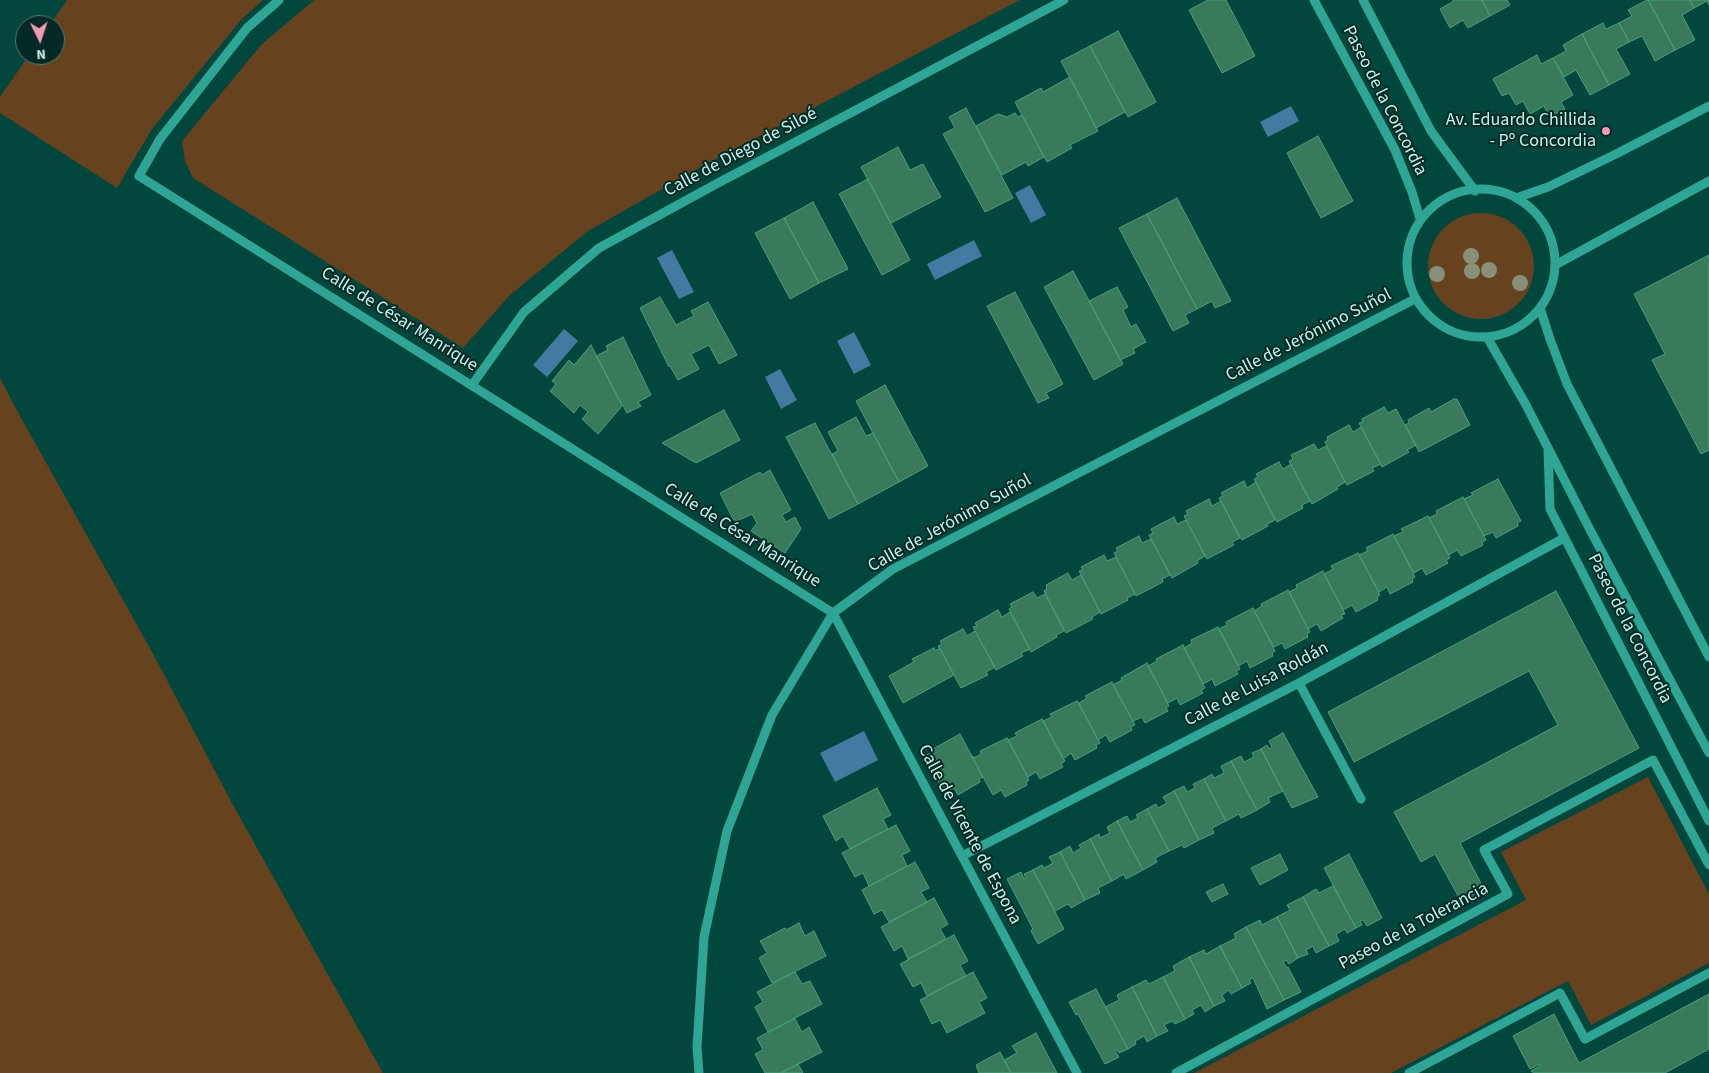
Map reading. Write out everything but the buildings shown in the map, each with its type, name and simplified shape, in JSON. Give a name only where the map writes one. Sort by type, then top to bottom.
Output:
[{"type":"street","name":"Calle de César Manrique","points":[[279,0],[247,28],[160,139],[139,176],[833,613]]},
{"type":"street","name":"Calle de Diego de Siloé","points":[[472,385],[524,312],[599,248],[1064,0]]},
{"type":"street","name":"Paseo de la Concordia","points":[[1314,0],[1395,150],[1412,192],[1420,219]]},
{"type":"street","name":"Paseo de la Concordia","points":[[1363,0],[1431,131],[1475,191]]},
{"type":"street","points":[[1516,198],[1548,187],[1709,106]]},
{"type":"street","points":[[1557,264],[1614,231],[1709,181]]},
{"type":"street","points":[[1475,191],[1500,191],[1516,198],[1538,215],[1552,238],[1557,264],[1552,286],[1540,308],[1516,328],[1487,337],[1460,335],[1436,324],[1413,300],[1406,276],[1410,237],[1420,219],[1433,206],[1453,196],[1475,191]]},
{"type":"street","name":"Calle de Jerónimo Suñol","points":[[699,1073],[697,1047],[704,937],[727,831],[772,715],[833,613],[892,569],[1413,300]]},
{"type":"street","points":[[1540,308],[1567,384],[1709,658]]},
{"type":"street","name":"Paseo de la Concordia","points":[[1487,337],[1548,445],[1588,526],[1709,753]]},
{"type":"street","name":"Paseo de la Concordia","points":[[1548,445],[1550,509],[1709,821]]},
{"type":"street","name":"Calle de Luisa Roldán","points":[[962,856],[1299,682],[1564,538]]},
{"type":"street","name":"Calle de Vicente de Espona","points":[[833,613],[1077,1073]]},
{"type":"street","points":[[1299,682],[1361,799]]},
{"type":"street","name":"Paseo de la Tolerancia","points":[[1176,1073],[1508,894],[1484,850],[1653,760],[1709,864]]},
{"type":"street","points":[[1409,1073],[1560,993],[1585,1039],[1709,974]]},
{"type":"shaded area","points":[[67,0],[263,0],[241,20],[152,129],[117,188],[0,113],[0,97],[22,65],[65,65],[65,15],[57,15]]},
{"type":"shaded area","points":[[314,0],[1020,0],[708,163],[588,231],[510,295],[463,348],[193,178],[185,161],[182,141],[261,45]]},
{"type":"shaded area","points":[[1481,213],[1501,217],[1518,229],[1530,246],[1534,266],[1530,286],[1518,303],[1501,315],[1481,319],[1461,315],[1444,303],[1432,286],[1428,266],[1432,246],[1444,229],[1461,217]]},
{"type":"shaded area","points":[[0,378],[151,650],[233,805],[383,1073],[0,1073]]},
{"type":"shaded area","points":[[1648,777],[1709,894],[1709,963],[1591,1025],[1568,981],[1391,1073],[1194,1073],[1526,900],[1501,852]]},
{"type":"water","points":[[1291,106],[1299,121],[1268,137],[1260,122]]},
{"type":"water","points":[[1030,185],[1046,215],[1031,223],[1015,193]]},
{"type":"water","points":[[974,240],[982,256],[935,280],[927,264]]},
{"type":"water","points":[[672,250],[694,292],[679,299],[657,258]]},
{"type":"water","points":[[564,329],[578,341],[547,377],[533,365]]},
{"type":"water","points":[[854,332],[871,365],[854,374],[837,341]]},
{"type":"water","points":[[780,369],[797,400],[781,409],[765,377]]},
{"type":"water","points":[[864,731],[878,760],[835,782],[820,753]]},
{"type":"place","name":"Av. Eduardo Chillida - Pº Concordia","points":[[1606,131]]}]
